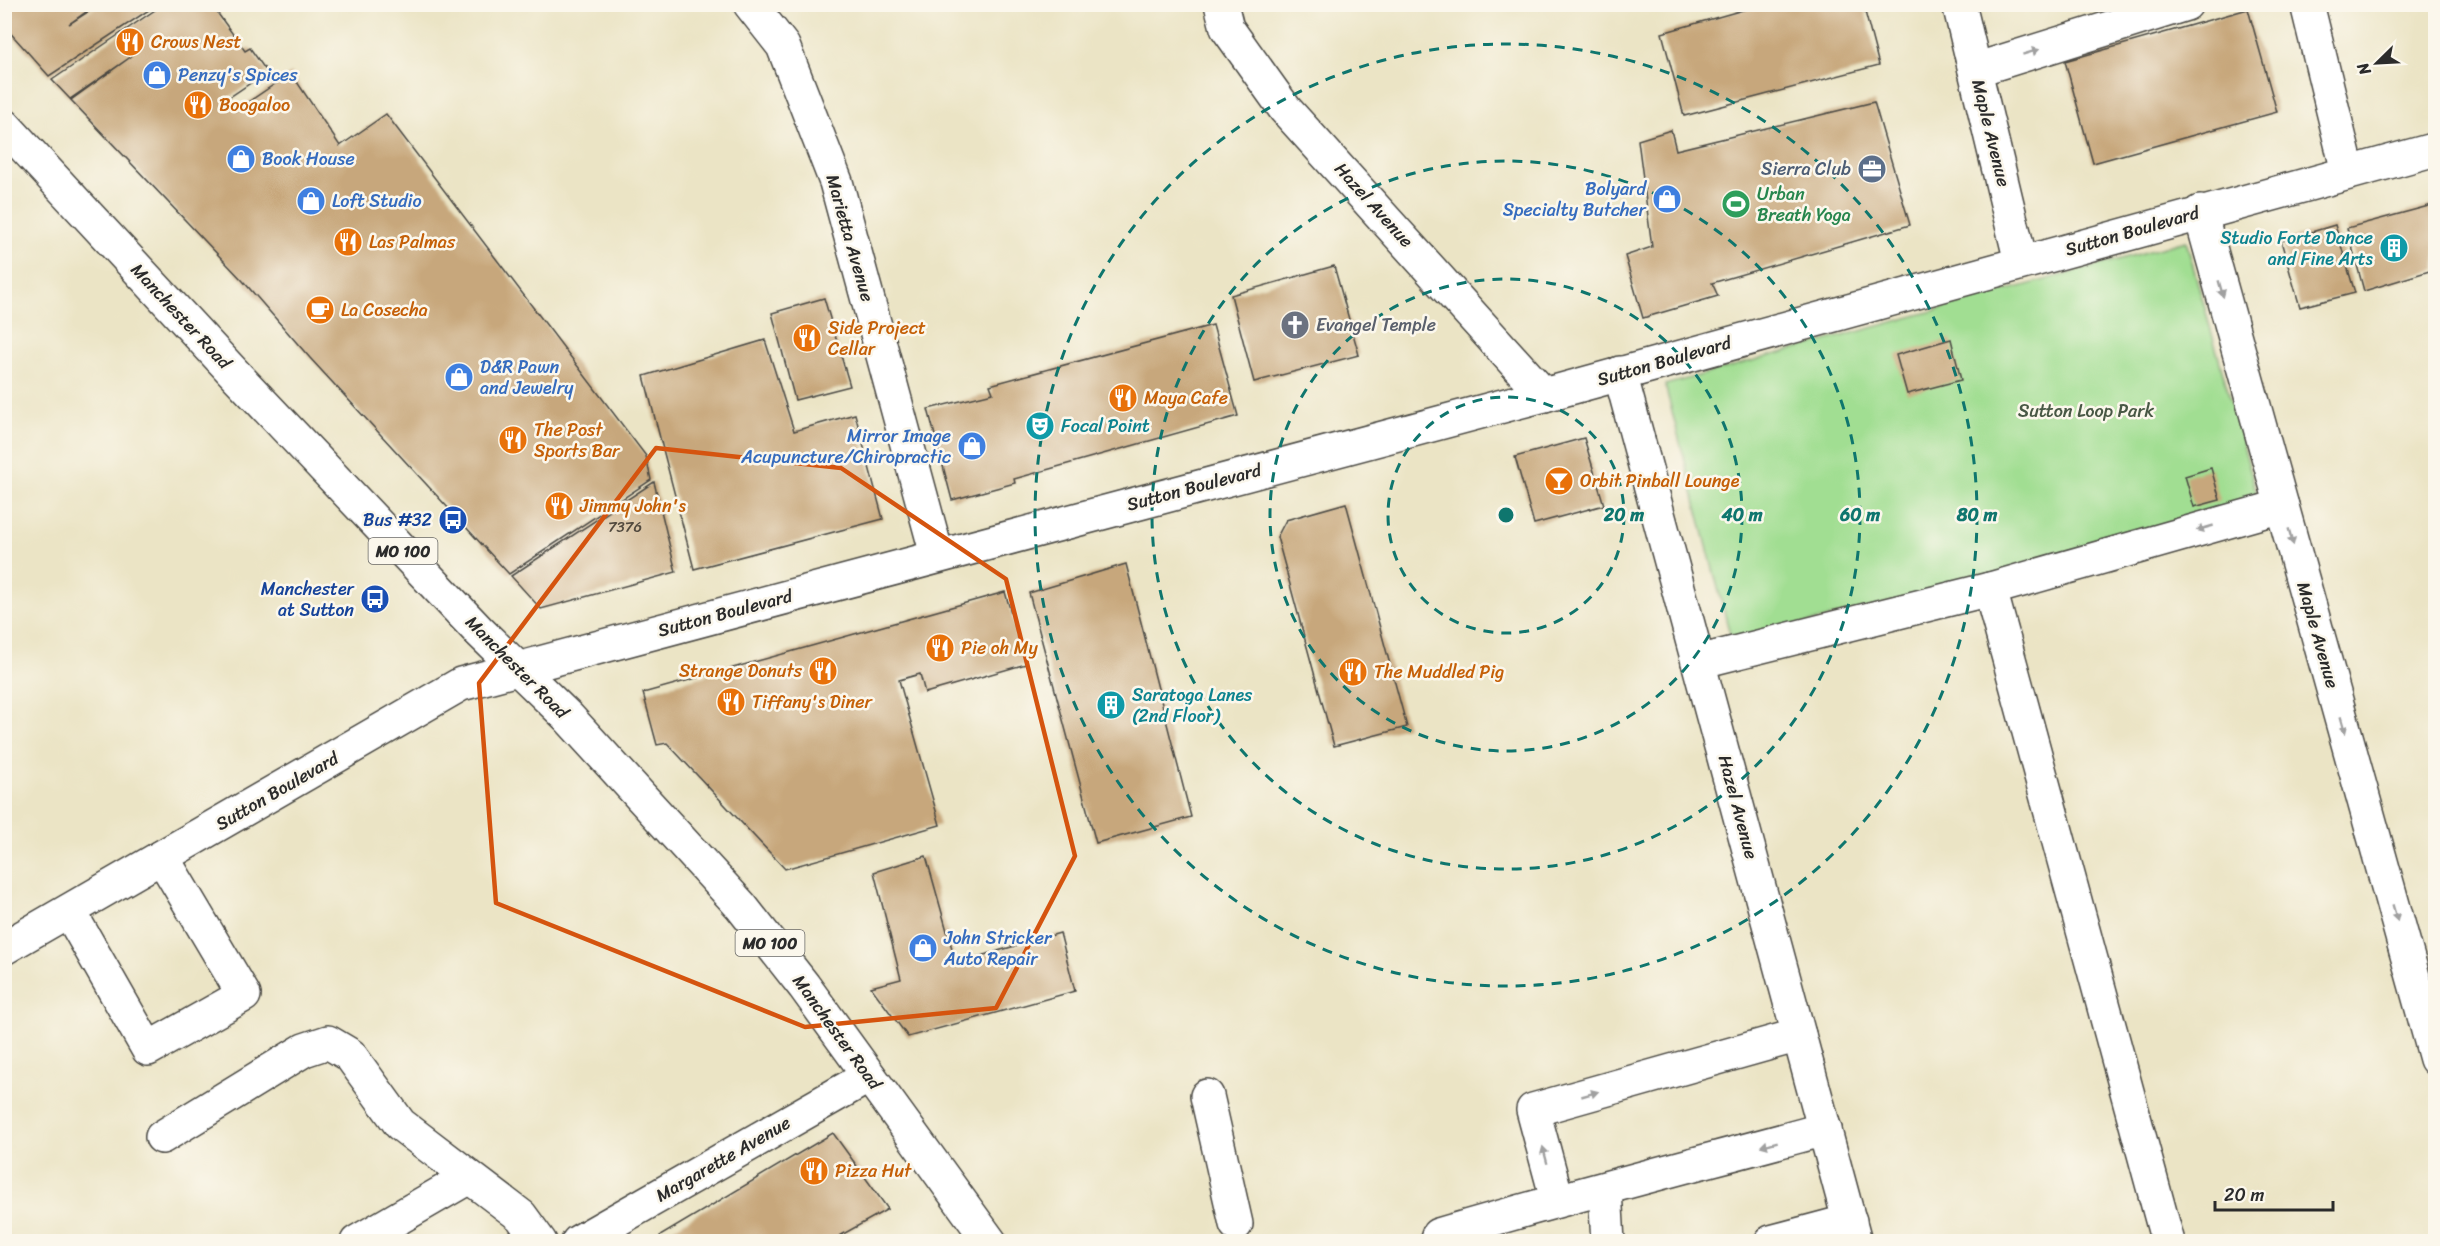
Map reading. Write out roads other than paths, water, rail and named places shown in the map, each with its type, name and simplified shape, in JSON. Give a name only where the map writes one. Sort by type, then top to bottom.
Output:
[{"type":"street","name":"Marietta Avenue","points":[[750,4],[783,46],[836,182],[937,555]]},
{"type":"street","name":"Hazel Avenue","points":[[1221,4],[1227,28],[1285,109],[1544,395]]},
{"type":"street","name":"Maple Avenue","points":[[1959,4],[2021,262]]},
{"type":"street","points":[[1975,70],[2186,4]]},
{"type":"street","points":[[2307,4],[2348,172]]},
{"type":"street","name":"Manchester Road","points":[[4,125],[479,631],[576,725],[741,906],[804,986],[990,1242]]},
{"type":"street","name":"Sutton Boulevard","points":[[4,948],[461,684],[937,555],[1544,395],[2200,212],[2436,149]]},
{"type":"street","name":"Maple Avenue","points":[[2200,212],[2436,1059]]},
{"type":"street","name":"Hazel Avenue","points":[[1620,373],[1853,1231]]},
{"type":"street","points":[[1698,662],[1990,589],[2282,506]]},
{"type":"street","points":[[1990,589],[2168,1242]]},
{"type":"street","points":[[69,910],[148,1049],[244,995],[162,857]]},
{"type":"street","points":[[1557,1199],[1533,1110],[1799,1035]]},
{"type":"street","points":[[162,1137],[304,1050],[328,1042],[350,1055],[400,1124],[521,1216],[540,1242]]},
{"type":"street","name":"Margarette Avenue","points":[[578,1242],[869,1076]]},
{"type":"street","points":[[1207,1096],[1236,1224]]},
{"type":"street","points":[[1439,1239],[1557,1199],[1605,1190],[1825,1129]]},
{"type":"street","points":[[357,1242],[470,1177]]},
{"type":"street","points":[[1605,1190],[1608,1242]]},
{"type":"street","points":[[1771,1242],[1853,1231]]},
{"type":"place","name":"Crows Nest","points":[[130,42]]},
{"type":"place","name":"Penzy's Spices","points":[[157,75]]},
{"type":"place","name":"Boogaloo","points":[[198,105]]},
{"type":"place","name":"Book House","points":[[241,159]]},
{"type":"place","name":"Sierra Club","points":[[1872,169]]},
{"type":"place","name":"Bolyard Specialty Butcher","points":[[1667,199]]},
{"type":"place","name":"Loft Studio","points":[[311,201]]},
{"type":"place","name":"Urban Breath Yoga","points":[[1736,204]]},
{"type":"place","name":"Las Palmas","points":[[348,242]]},
{"type":"place","name":"Studio Forte Dance and Fine Arts","points":[[2394,248]]},
{"type":"place","name":"La Cosecha","points":[[320,310]]},
{"type":"place","name":"Evangel Temple","points":[[1295,325]]},
{"type":"place","name":"Side Project Cellar","points":[[807,338]]},
{"type":"place","name":"D&R Pawn and Jewelry","points":[[459,377]]},
{"type":"place","name":"Maya Cafe","points":[[1123,398]]},
{"type":"place","name":"Focal Point","points":[[1040,426]]},
{"type":"place","name":"The Post Sports Bar","points":[[513,440]]},
{"type":"place","name":"Mirror Image Acupuncture/Chiropractic","points":[[972,446]]},
{"type":"place","name":"Orbit Pinball Lounge","points":[[1559,481]]},
{"type":"place","name":"Jimmy John's","points":[[559,506]]},
{"type":"place","name":"Bus #32","points":[[453,520]]},
{"type":"place","name":"Manchester at Sutton","points":[[375,599]]},
{"type":"place","name":"Pie oh My","points":[[940,648]]},
{"type":"place","name":"Strange Donuts","points":[[823,671]]},
{"type":"place","name":"The Muddled Pig","points":[[1353,672]]},
{"type":"place","name":"Tiffany's Diner","points":[[731,702]]},
{"type":"place","name":"Saratoga Lanes (2nd Floor)","points":[[1111,705]]},
{"type":"place","name":"John Stricker Auto Repair","points":[[923,948]]},
{"type":"place","name":"Pizza Hut","points":[[814,1171]]},
{"type":"park label","name":"Sutton Loop Park","points":[[2086,411]]}]
